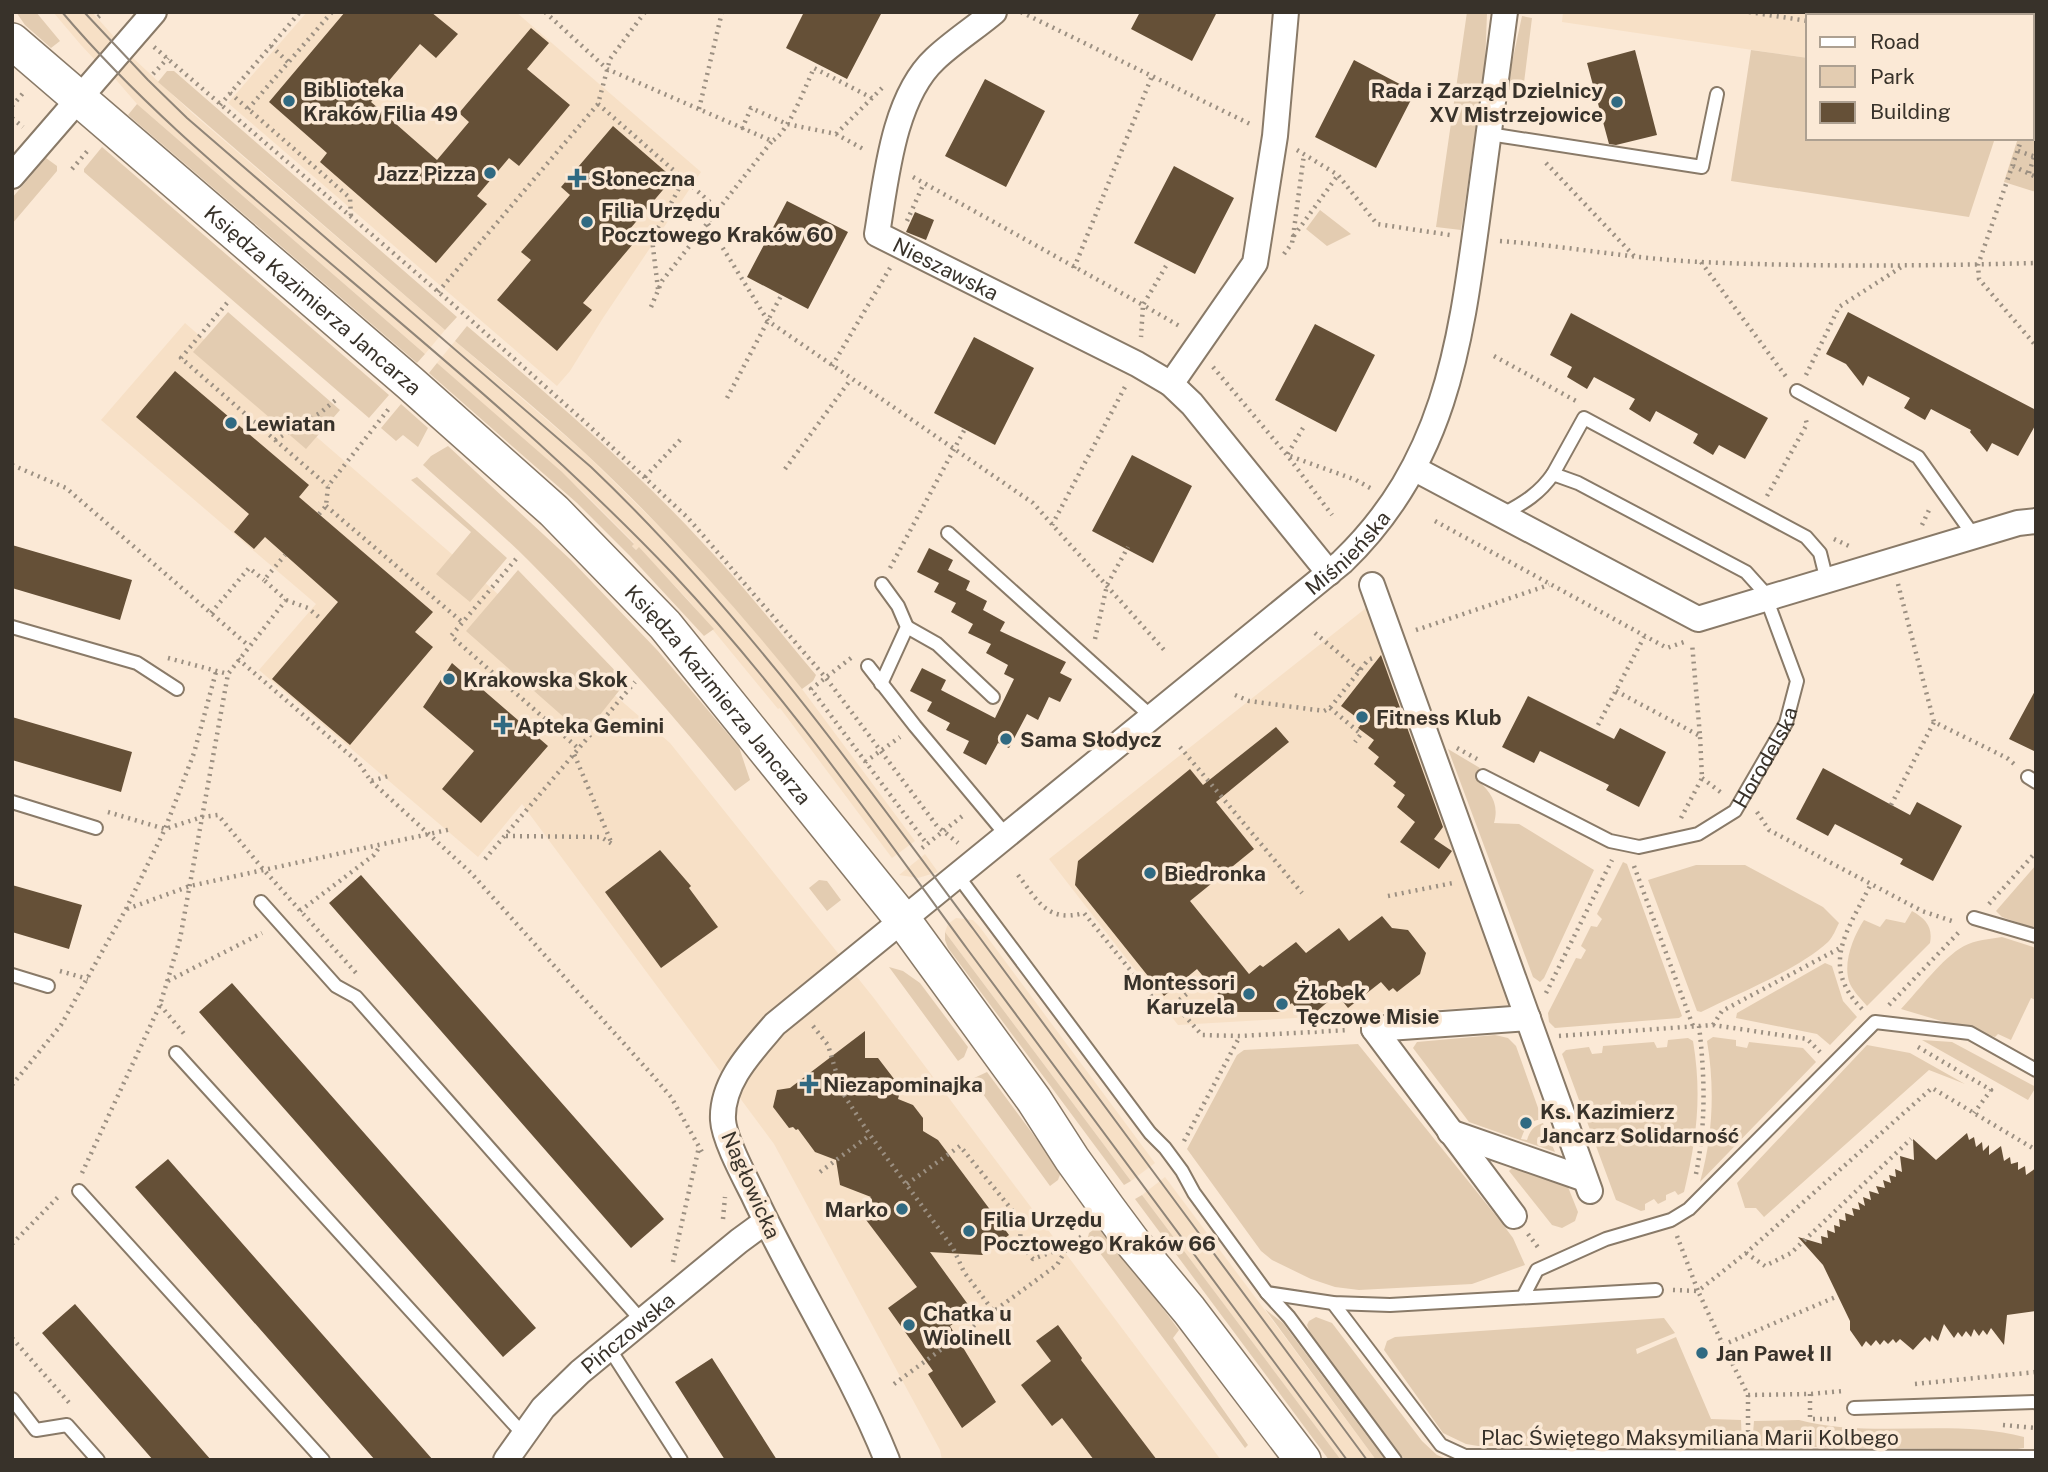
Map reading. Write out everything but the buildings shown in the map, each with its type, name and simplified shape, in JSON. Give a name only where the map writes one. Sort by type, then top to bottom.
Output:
[{"type":"street","points":[[12,177],[154,12]]},
{"type":"street","name":"Nieszawska","points":[[994,12],[933,60],[912,90],[889,164],[877,234],[1137,364],[1171,384],[1192,404],[1328,573]]},
{"type":"street","points":[[1171,384],[1255,263],[1275,136],[1286,12]]},
{"type":"street","name":"Miśnieńska","points":[[903,920],[1328,573],[1356,548],[1394,502],[1415,469],[1443,402],[1461,336],[1505,12]]},
{"type":"street","name":"Księdza Kazimierza Jancarza","points":[[12,41],[410,383],[554,511],[665,625],[903,920],[1034,1100],[1121,1227],[1189,1310],[1303,1460]]},
{"type":"street","points":[[1415,469],[1698,619],[1973,536],[2018,523],[2036,521]]},
{"type":"street","points":[[1372,585],[1588,1185],[1450,1132]]},
{"type":"street","name":"Nagłowicka","points":[[887,1460],[849,1376],[765,1222],[737,1161],[723,1122],[725,1096],[745,1061],[775,1024],[903,920]]},
{"type":"street","points":[[1374,1029],[1531,1028]]},
{"type":"street","points":[[1374,1029],[1514,1216]]},
{"type":"street","name":"Pińczowska","points":[[506,1460],[543,1408],[580,1372],[765,1222]]},
{"type":"lane","points":[[1489,134],[1702,167],[1717,94]]},
{"type":"lane","points":[[1797,391],[1918,457],[1973,536]]},
{"type":"lane","points":[[1503,514],[1538,492],[1553,474],[1584,418],[1806,537],[1820,553],[1827,581]]},
{"type":"lane","name":"Horodelska","points":[[1483,776],[1610,841],[1639,847],[1698,834],[1735,811],[1786,723],[1797,681],[1766,600],[1758,583],[1746,572],[1578,483],[1553,474]]},
{"type":"lane","points":[[948,533],[1153,718]]},
{"type":"lane","points":[[882,584],[898,606],[907,627],[937,644],[993,697]]},
{"type":"lane","points":[[12,627],[142,665],[177,689]]},
{"type":"lane","points":[[881,684],[907,627]]},
{"type":"lane","points":[[868,666],[1007,836]]},
{"type":"lane","points":[[12,802],[96,828]]},
{"type":"lane","points":[[957,876],[1150,1133],[1165,1148],[1194,1193],[1395,1460]]},
{"type":"lane","points":[[261,902],[336,986],[356,997],[642,1321]]},
{"type":"lane","points":[[1970,921],[2036,936]]},
{"type":"lane","points":[[12,975],[48,986]]},
{"type":"lane","points":[[1523,1297],[1537,1270],[1606,1239],[1671,1220],[1689,1209],[1875,1022],[1970,1033],[2036,1070]]},
{"type":"lane","points":[[176,1053],[523,1434]]},
{"type":"lane","points":[[79,1191],[323,1460]]},
{"type":"lane","points":[[1268,1293],[1333,1303],[1390,1305],[1656,1290]]},
{"type":"lane","name":"Plac Świętego Maksymiliana Marii Kolbego","points":[[1333,1303],[1441,1445],[1465,1456],[2036,1457]]},
{"type":"lane","points":[[609,1348],[681,1460]]},
{"type":"lane","points":[[12,1399],[36,1430],[67,1425],[98,1460]]},
{"type":"lane","points":[[1854,1408],[2036,1402]]},
{"type":"path","points":[[220,105],[300,12]]},
{"type":"path","points":[[545,12],[607,69],[772,141]]},
{"type":"path","points":[[439,292],[598,104],[610,59],[645,12]]},
{"type":"path","points":[[698,109],[722,12]]},
{"type":"path","points":[[1749,12],[1806,21]]},
{"type":"path","points":[[248,109],[331,13]]},
{"type":"path","points":[[146,39],[439,292],[645,477],[714,545],[826,678],[943,832],[960,844]]},
{"type":"path","points":[[271,46],[288,62]]},
{"type":"path","points":[[153,74],[168,58]]},
{"type":"path","points":[[651,307],[662,281],[772,141],[778,138],[814,68],[872,98]]},
{"type":"path","points":[[1074,268],[1152,76]]},
{"type":"path","points":[[12,106],[31,84]]},
{"type":"path","points":[[230,93],[350,198],[351,217]]},
{"type":"path","points":[[598,104],[719,210]]},
{"type":"path","points":[[742,129],[751,108],[786,124],[836,134],[889,164]]},
{"type":"path","points":[[1523,140],[1636,257]]},
{"type":"path","points":[[2021,140],[1978,265],[1979,279],[2036,346]]},
{"type":"path","points":[[72,169],[95,142]]},
{"type":"path","points":[[2018,151],[2035,157],[2029,173]]},
{"type":"path","points":[[1293,237],[1304,154]]},
{"type":"path","points":[[2013,166],[2036,177]]},
{"type":"path","points":[[658,289],[652,239],[684,179]]},
{"type":"path","points":[[832,366],[896,257],[902,232],[924,183]]},
{"type":"path","points":[[708,224],[768,321],[1033,503],[1165,651]]},
{"type":"path","points":[[1475,239],[1701,262],[1904,265],[2036,263]]},
{"type":"path","points":[[1701,262],[1797,391],[1807,424],[1758,512]]},
{"type":"path","points":[[1797,391],[1839,307],[1904,265]]},
{"type":"path","points":[[1166,266],[1143,305],[1183,328],[1287,455],[1332,515]]},
{"type":"path","points":[[727,398],[782,294]]},
{"type":"path","points":[[227,303],[181,358],[328,486]]},
{"type":"path","points":[[785,469],[852,379]]},
{"type":"path","points":[[275,440],[320,413],[338,398]]},
{"type":"path","points":[[319,514],[326,506],[328,486],[398,398]]},
{"type":"path","points":[[882,584],[966,427]]},
{"type":"path","points":[[1287,455],[1303,428]]},
{"type":"path","points":[[645,477],[681,439]]},
{"type":"path","points":[[1287,455],[1356,480],[1394,502]]},
{"type":"path","points":[[12,465],[66,488],[249,646]]},
{"type":"path","points":[[326,506],[462,622]]},
{"type":"path","points":[[1435,521],[1667,648],[1691,639],[1702,778],[1677,826],[1684,822]]},
{"type":"path","points":[[1090,660],[1107,585],[1128,547]]},
{"type":"path","points":[[264,580],[285,555]]},
{"type":"path","points":[[516,559],[451,636],[579,748]]},
{"type":"path","points":[[211,613],[249,568],[286,600],[308,608],[320,618]]},
{"type":"path","points":[[1891,805],[1934,722],[1897,580]]},
{"type":"path","points":[[1235,695],[1249,701],[1324,711],[1330,708],[1368,660],[1394,643],[1549,585]]},
{"type":"path","points":[[78,1177],[85,1170],[160,1005],[180,939],[228,674],[286,600]]},
{"type":"path","points":[[1315,634],[1360,671]]},
{"type":"path","points":[[1598,724],[1644,637]]},
{"type":"path","points":[[142,665],[149,652],[228,674]]},
{"type":"path","points":[[857,653],[811,690],[927,844]]},
{"type":"path","points":[[238,659],[358,762],[371,781],[431,834],[505,909],[671,1097],[706,1158]]},
{"type":"path","points":[[12,1085],[61,1025],[126,909],[165,829],[194,753],[216,671]]},
{"type":"path","points":[[485,859],[635,682]]},
{"type":"path","points":[[1616,691],[1700,736]]},
{"type":"path","points":[[1330,708],[1361,734],[1355,742]]},
{"type":"path","points":[[1934,722],[2007,758],[2032,779]]},
{"type":"path","points":[[866,762],[915,726]]},
{"type":"path","points":[[1180,747],[1302,893]]},
{"type":"path","points":[[506,836],[601,836],[612,844],[575,754]]},
{"type":"path","points":[[371,781],[392,775]]},
{"type":"path","points":[[1702,778],[1724,795],[1718,802]]},
{"type":"path","points":[[1758,801],[1756,811],[1769,830],[1922,911],[1970,921]]},
{"type":"path","points":[[96,828],[104,811],[165,829],[202,817],[218,815],[302,910]]},
{"type":"path","points":[[922,848],[968,811]]},
{"type":"path","points":[[126,909],[190,886],[452,829]]},
{"type":"path","points":[[1018,875],[1039,903],[1056,914],[1063,917],[1084,913],[1157,1003],[1174,1003],[1188,993]]},
{"type":"path","points":[[1388,897],[1478,878]]},
{"type":"path","points":[[1601,881],[1545,993],[1531,1028],[1713,1025],[1807,1038],[1822,1055]]},
{"type":"path","points":[[1640,881],[1696,1026],[1704,1066],[1704,1118],[1689,1209]]},
{"type":"path","points":[[1863,1010],[1845,988],[1840,947],[1871,884]]},
{"type":"path","points":[[1713,1025],[1722,1011],[1840,947]]},
{"type":"path","points":[[1894,998],[1940,951]]},
{"type":"path","points":[[1174,1003],[1202,1035],[1240,1036],[1374,1029]]},
{"type":"path","points":[[160,1005],[190,1040],[176,1053]]},
{"type":"path","points":[[1875,1022],[1991,1090],[1974,1113]]},
{"type":"path","points":[[811,1023],[828,1045],[842,1092],[870,1135],[953,1248],[964,1272],[995,1312]]},
{"type":"path","points":[[1187,1136],[1240,1036]]},
{"type":"path","points":[[1656,1290],[1698,1291],[1746,1253],[1932,1088],[2036,1150]]},
{"type":"path","points":[[820,1172],[870,1135]]},
{"type":"path","points":[[1746,1253],[1765,1266],[1791,1253],[1911,1139]]},
{"type":"path","points":[[907,1184],[960,1146],[1021,1221],[1020,1244],[1033,1259],[1068,1246],[1082,1236]]},
{"type":"path","points":[[679,1264],[670,1273],[699,1147]]},
{"type":"path","points":[[12,1244],[63,1192]]},
{"type":"path","points":[[721,1224],[725,1193]]},
{"type":"path","points":[[1671,1220],[1698,1291],[1748,1395],[1748,1457]]},
{"type":"path","points":[[894,1384],[1057,1265],[1068,1246]]},
{"type":"path","points":[[1723,1345],[1838,1296]]},
{"type":"path","points":[[12,1338],[73,1407]]},
{"type":"path","points":[[1912,1384],[2036,1372]]},
{"type":"path","points":[[1748,1395],[1810,1394],[1856,1389]]},
{"type":"shaded area","points":[[53,12],[92,12],[132,57],[192,113],[445,330],[425,354],[137,104]]},
{"type":"shaded area","points":[[307,12],[516,12],[701,172],[570,371],[557,386],[228,103]]},
{"type":"shaded area","points":[[1563,12],[2036,12],[2036,78],[2034,84],[2034,14],[1806,14],[1806,58],[1562,22]]},
{"type":"shaded area","points":[[185,323],[670,743],[873,997],[1221,1460],[942,1460],[940,1450],[774,1144],[522,804],[478,857],[259,670],[316,604],[101,420]]},
{"type":"shaded area","points":[[455,341],[584,452],[688,555],[766,643],[915,841],[892,858],[780,708],[778,709],[690,602],[639,548],[636,550],[632,545],[634,543],[584,493],[437,363]]},
{"type":"shaded area","points":[[1366,608],[1514,1005],[1178,1025],[1049,859]]},
{"type":"shaded area","points":[[925,854],[938,872],[918,878],[899,875]]},
{"type":"shaded area","points":[[956,918],[973,920],[979,926],[1155,1163],[1131,1181],[945,932],[948,924]]},
{"type":"shaded area","points":[[1165,1177],[1376,1460],[1341,1460],[1142,1195]]},
{"type":"green space","points":[[16,12],[36,12],[60,41],[51,48],[25,25]]},
{"type":"green space","points":[[1467,12],[1487,13],[1485,65],[1461,230],[1436,227]]},
{"type":"green space","points":[[1522,16],[1532,18],[1522,99],[1515,98],[1507,86]]},
{"type":"green space","points":[[1751,50],[1806,58],[1806,140],[1994,140],[1969,217],[1731,181]]},
{"type":"green space","points":[[167,71],[174,71],[457,317],[445,330],[158,82]]},
{"type":"green space","points":[[2036,85],[2036,192],[2004,182],[2017,140],[2034,140]]},
{"type":"green space","points":[[137,104],[425,354],[417,363],[128,115]]},
{"type":"green space","points":[[102,147],[389,395],[369,418],[84,172]]},
{"type":"green space","points":[[46,158],[57,166],[57,171],[12,224],[12,198]]},
{"type":"green space","points":[[1320,210],[1351,234],[1327,246],[1306,229]]},
{"type":"green space","points":[[228,312],[340,410],[306,449],[193,352]]},
{"type":"green space","points":[[467,326],[588,431],[675,513],[731,574],[816,675],[813,681],[802,689],[751,627],[642,509],[569,439],[455,341]]},
{"type":"green space","points":[[437,363],[562,472],[634,544],[632,546],[636,550],[639,547],[714,629],[704,636],[577,503],[429,373]]},
{"type":"green space","points":[[401,404],[428,428],[418,447],[403,435],[396,441],[381,428]]},
{"type":"green space","points":[[448,446],[571,560],[658,651],[739,747],[750,780],[735,791],[583,616],[529,561],[423,465],[431,456]]},
{"type":"green space","points":[[417,477],[507,558],[470,602],[436,574],[471,532],[411,480]]},
{"type":"green space","points":[[518,570],[626,682],[584,735],[466,631]]},
{"type":"green space","points":[[1448,749],[1480,768],[1475,777],[1489,792],[1494,803],[1494,823],[1519,824],[1594,870],[1540,982],[1533,977]]},
{"type":"green space","points":[[1623,862],[1627,864],[1682,1016],[1555,1028],[1549,1022],[1548,1013],[1576,958],[1581,959],[1586,950],[1581,946],[1591,926],[1597,927],[1602,919],[1597,914]]},
{"type":"green space","points":[[1696,865],[1745,865],[1823,907],[1839,923],[1828,942],[1801,962],[1701,1012],[1697,1011],[1648,880]]},
{"type":"green space","points":[[2036,865],[2036,929],[2002,917],[1996,911]]},
{"type":"green space","points":[[819,880],[827,881],[841,900],[827,911],[809,888]]},
{"type":"green space","points":[[1912,911],[1927,924],[1930,943],[1867,1006],[1850,984],[1848,976],[1848,959],[1856,934],[1864,920],[1880,927],[1886,919],[1905,923]]},
{"type":"green space","points":[[945,932],[1131,1181],[1124,1185],[948,948]]},
{"type":"green space","points":[[2002,937],[2036,948],[2036,1000],[2031,998],[2011,1040],[1998,1034],[1995,1037],[1901,1009],[1956,951],[1973,942]]},
{"type":"green space","points":[[1825,963],[1832,966],[1843,1001],[1857,1017],[1830,1045],[1817,1034],[1736,1018],[1737,1013]]},
{"type":"green space","points":[[889,967],[903,971],[920,983],[968,1047],[964,1057],[958,1061]]},
{"type":"green space","points":[[1495,1035],[1508,1038],[1516,1046],[1542,1119],[1528,1125],[1521,1139],[1527,1140],[1532,1129],[1543,1123],[1555,1152],[1469,1122],[1413,1048],[1417,1042]]},
{"type":"green space","points":[[1713,1037],[1736,1040],[1736,1046],[1747,1048],[1749,1042],[1803,1048],[1816,1062],[1700,1182],[1708,1147],[1711,1112],[1707,1041]]},
{"type":"green space","points":[[1688,1038],[1693,1041],[1698,1098],[1695,1135],[1684,1192],[1678,1195],[1675,1191],[1666,1195],[1666,1200],[1658,1204],[1654,1199],[1645,1204],[1645,1210],[1641,1211],[1616,1200],[1562,1054],[1566,1050],[1589,1047],[1592,1054],[1602,1053],[1603,1046],[1654,1042],[1657,1048],[1667,1047],[1668,1040]]},
{"type":"green space","points":[[1922,1040],[1952,1042],[2036,1087],[2028,1100]]},
{"type":"green space","points":[[1358,1044],[1501,1222],[1513,1238],[1525,1265],[1472,1284],[1359,1290],[1335,1287],[1311,1279],[1272,1260],[1261,1251],[1187,1149],[1237,1055],[1244,1050]]},
{"type":"green space","points":[[1867,1045],[1910,1053],[1965,1084],[1929,1070],[1764,1217],[1756,1208],[1745,1208],[1737,1183]]},
{"type":"green space","points":[[987,1072],[1061,1172],[1058,1180],[1050,1186],[972,1079]]},
{"type":"green space","points":[[1513,1167],[1568,1187],[1578,1212],[1575,1221],[1562,1228],[1552,1225],[1509,1171]]},
{"type":"green space","points":[[1142,1195],[1341,1460],[1329,1460],[1135,1199]]},
{"type":"green space","points":[[1100,1225],[1179,1330],[1173,1338],[1248,1445],[1245,1448],[1088,1237],[1089,1233]]},
{"type":"green space","points":[[1265,1309],[1283,1323],[1385,1460],[1376,1460]]},
{"type":"green space","points":[[1316,1317],[1332,1323],[1422,1441],[1437,1455],[1449,1460],[1405,1460],[1311,1336],[1307,1325]]},
{"type":"green space","points":[[1664,1318],[1675,1333],[1636,1349],[1637,1354],[1676,1337],[1711,1419],[1741,1420],[1742,1446],[1466,1444],[1443,1433],[1384,1350],[1387,1341],[1395,1337]]},
{"type":"green space","points":[[1799,1420],[1854,1428],[1969,1429],[1997,1432],[2024,1437],[2024,1448],[1752,1446],[1754,1421]]},
{"type":"tram line","points":[[62,12],[147,103],[539,443],[629,529],[713,618],[826,758],[1347,1460]]},
{"type":"tram line","points":[[84,12],[187,118],[591,467],[696,575],[792,690],[884,809],[1367,1460]]},
{"type":"place","name":"Biblioteka Kraków Filia 49","points":[[289,101]]},
{"type":"place","name":"Rada i Zarząd Dzielnicy XV Mistrzejowice","points":[[1617,102]]},
{"type":"place","name":"Jazz Pizza","points":[[490,173]]},
{"type":"place","name":"Słoneczna","points":[[577,178]]},
{"type":"place","name":"Filia Urzędu Pocztowego Kraków 60","points":[[587,222]]},
{"type":"place","name":"Lewiatan","points":[[231,423]]},
{"type":"place","name":"Krakowska Skok","points":[[449,679]]},
{"type":"place","name":"Fitness Klub","points":[[1362,717]]},
{"type":"place","name":"Apteka Gemini","points":[[503,725]]},
{"type":"place","name":"Sama Słodycz","points":[[1006,739]]},
{"type":"place","name":"Biedronka","points":[[1150,873]]},
{"type":"place","name":"Montessori Karuzela","points":[[1249,994]]},
{"type":"place","name":"Żłobek Tęczowe Misie","points":[[1282,1004]]},
{"type":"place","name":"Niezapominajka","points":[[809,1084]]},
{"type":"place","name":"Ks. Kazimierz Jancarz Solidarność","points":[[1526,1123]]},
{"type":"place","name":"Marko","points":[[902,1209]]},
{"type":"place","name":"Filia Urzędu Pocztowego Kraków 66","points":[[969,1231]]},
{"type":"place","name":"Chatka u Wiolinell","points":[[909,1325]]},
{"type":"place","name":"Jan Paweł II","points":[[1702,1353]]}]
